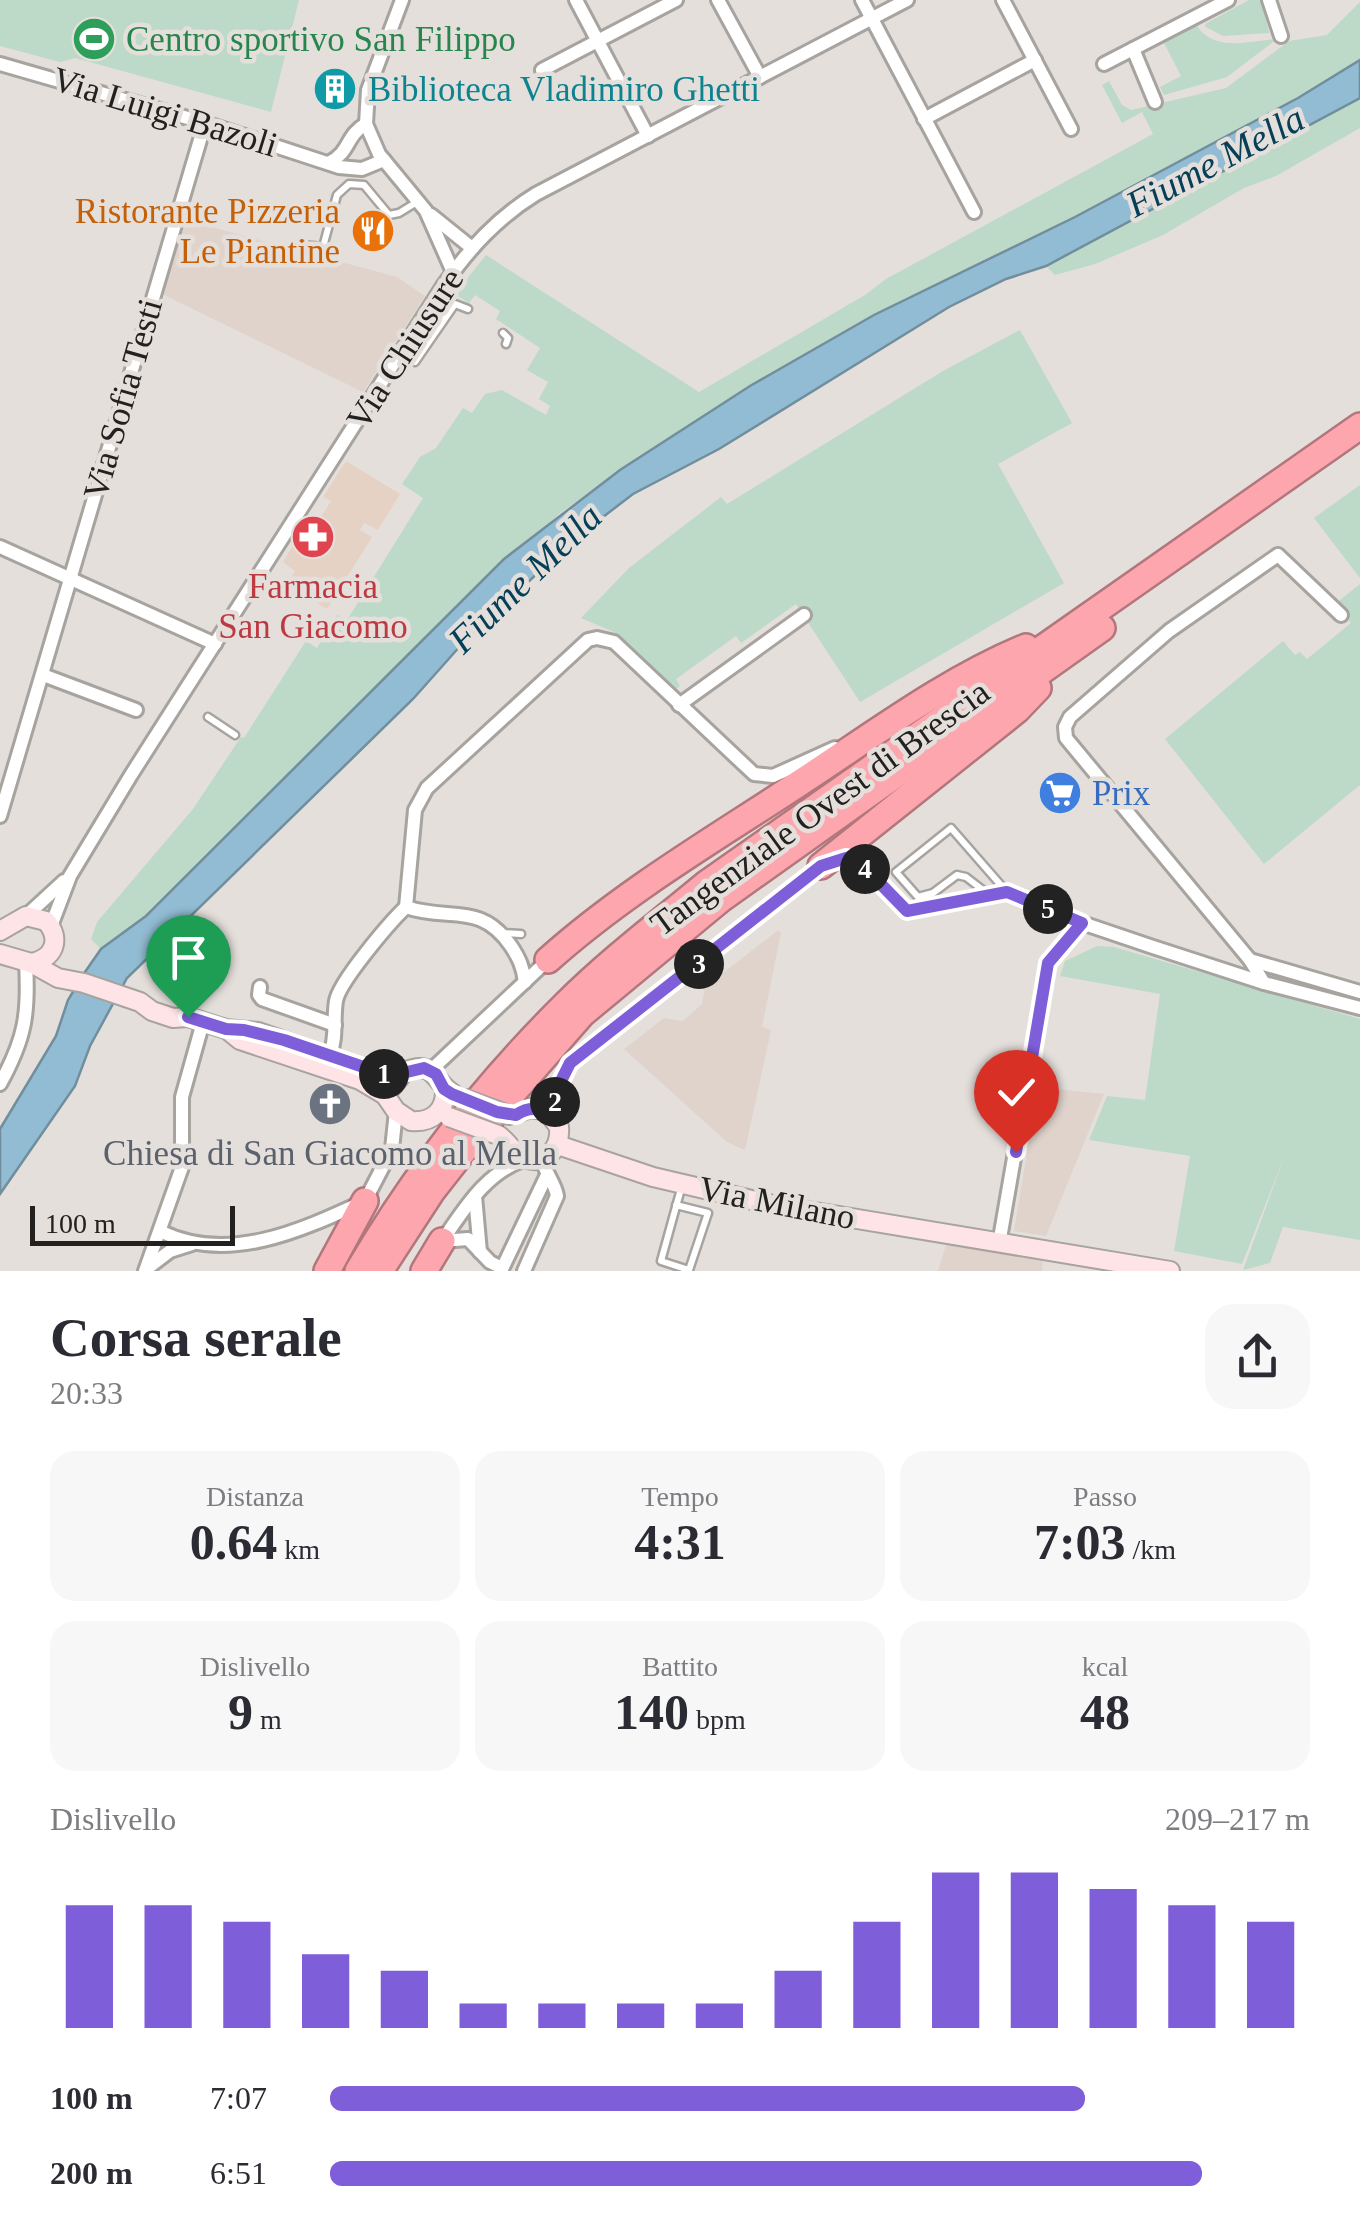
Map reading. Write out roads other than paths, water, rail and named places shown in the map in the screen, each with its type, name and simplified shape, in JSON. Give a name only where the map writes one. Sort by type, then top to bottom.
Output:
[{"type":"highway","name":"Tangenziale Ovest di Brescia","points":[[358,1271],[390,1218],[456,1127],[566,1004],[706,884],[1359,443]]},
{"type":"highway","name":"Tangenziale Ovest di Brescia","points":[[380,1271],[465,1149],[582,1014],[722,899],[1076,636]]},
{"type":"highway","points":[[548,960],[642,886],[978,667],[1076,636]]},
{"type":"highway","points":[[821,866],[1017,710],[1076,636]]},
{"type":"highway","points":[[327,1271],[365,1201]]},
{"type":"highway","points":[[424,1271],[442,1241]]},
{"type":"main road","points":[[84,983],[69,971],[54,949],[51,926],[40,917],[13,924],[8,939],[18,959],[53,976],[140,1002],[173,1018],[258,1032],[374,1072],[398,1076]]},
{"type":"main road","points":[[18,959],[44,960],[54,949]]},
{"type":"main road","points":[[226,1029],[240,1040],[360,1080],[394,1106],[403,1118],[420,1122],[443,1116],[503,1138],[516,1152],[538,1165],[558,1146],[560,1134],[553,1116],[539,1108],[513,1115],[444,1089]]},
{"type":"main road","points":[[394,1106],[392,1088],[398,1076],[410,1069],[430,1071],[440,1078],[444,1089],[443,1116]]},
{"type":"main road","points":[[503,1138],[513,1115]]},
{"type":"main road","name":"Via Milano","points":[[558,1146],[682,1184],[774,1205],[1170,1271]]},
{"type":"street","points":[[402,0],[368,90],[366,124],[384,160],[422,206],[472,248]]},
{"type":"street","points":[[576,0],[648,136]]},
{"type":"street","points":[[542,70],[676,0]]},
{"type":"street","points":[[718,0],[760,78]]},
{"type":"street","points":[[862,0],[974,212]]},
{"type":"street","name":"Via Chiusure","points":[[51,926],[70,876],[453,272],[472,248],[522,203],[907,0]]},
{"type":"street","points":[[1003,0],[1071,129]]},
{"type":"street","points":[[1104,64],[1228,0]]},
{"type":"street","points":[[1268,0],[1281,36]]},
{"type":"street","points":[[1133,49],[1154,102]]},
{"type":"street","points":[[924,119],[1035,60]]},
{"type":"street","name":"Via Luigi Bazoli","points":[[0,64],[330,162],[355,176]]},
{"type":"street","name":"Via Sofia Testi","points":[[0,816],[204,123]]},
{"type":"street","points":[[330,162],[342,154],[351,134],[366,124]]},
{"type":"street","points":[[355,176],[384,160]]},
{"type":"street","points":[[422,206],[453,272]]},
{"type":"street","points":[[0,546],[215,644]]},
{"type":"street","points":[[1264,983],[1250,960],[1066,738],[1065,727],[1070,718],[1169,632],[1278,555],[1340,615]]},
{"type":"street","points":[[679,705],[804,616]]},
{"type":"street","points":[[330,1055],[336,1001],[360,962],[406,907],[416,810],[427,788],[588,640],[614,642],[754,774],[773,776],[892,722]]},
{"type":"street","points":[[43,675],[136,710]]},
{"type":"street","points":[[553,1116],[556,1091],[570,1063],[821,866],[846,858],[856,862],[907,911],[1007,892],[1082,923],[1264,983],[1359,1000]]},
{"type":"street","name":"Via Chiusure","points":[[13,924],[70,876]]},
{"type":"street","points":[[406,907],[419,912],[472,915],[495,931],[524,982]]},
{"type":"street","points":[[999,1244],[1048,963],[1082,923]]},
{"type":"street","points":[[0,1084],[25,1030],[28,997],[18,959]]},
{"type":"street","points":[[513,961],[548,960]]},
{"type":"street","points":[[430,1071],[548,960]]},
{"type":"street","points":[[1250,960],[1359,1000]]},
{"type":"street","points":[[260,988],[262,999],[335,1025]]},
{"type":"street","points":[[146,1270],[182,1167],[182,1097],[195,1019]]},
{"type":"street","points":[[160,1230],[199,1242],[251,1245],[365,1201],[389,1156],[394,1106]]},
{"type":"street","points":[[442,1241],[475,1196],[502,1170],[538,1165]]},
{"type":"street","points":[[503,1266],[538,1165]]},
{"type":"street","points":[[442,1241],[468,1239],[503,1266],[525,1269],[556,1196],[556,1189],[538,1165]]},
{"type":"street","points":[[475,1196],[480,1252]]},
{"type":"street","points":[[146,1270],[170,1251],[199,1242]]},
{"type":"lane","points":[[302,245],[323,248],[338,192],[355,176],[389,215],[422,206]]},
{"type":"lane","points":[[416,362],[457,304],[468,309]]},
{"type":"lane","points":[[503,333],[508,336],[506,344]]},
{"type":"lane","points":[[208,718],[235,735]]},
{"type":"lane","points":[[988,894],[966,877],[956,875],[933,893],[918,897],[896,872],[951,828],[1007,892]]},
{"type":"lane","points":[[495,931],[521,934]]},
{"type":"lane","points":[[676,1204],[708,1213],[689,1270],[661,1261],[676,1204],[682,1184]]},
{"type":"water","name":"Fiume Mella","points":[[1360,60],[1360,98],[1046,266],[1006,279],[949,307],[719,449],[633,494],[573,540],[462,644],[413,699],[127,978],[90,1046],[75,1086],[0,1194],[0,1129],[56,1036],[68,1000],[101,949],[146,916],[504,559],[620,470],[750,386],[874,315],[1075,217],[1298,98]]},
{"type":"place","name":"Centro sportivo San Filippo","points":[[94,39]]},
{"type":"place","name":"Biblioteca Vladimiro Ghetti","points":[[335,89]]},
{"type":"place","name":"Ristorante Pizzeria Le Piantine","points":[[373,231]]},
{"type":"place","name":"Farmacia San Giacomo","points":[[313,537]]},
{"type":"place","name":"Prix","points":[[1060,793]]},
{"type":"place","name":"Chiesa di San Giacomo al Mella","points":[[330,1104]]}]
